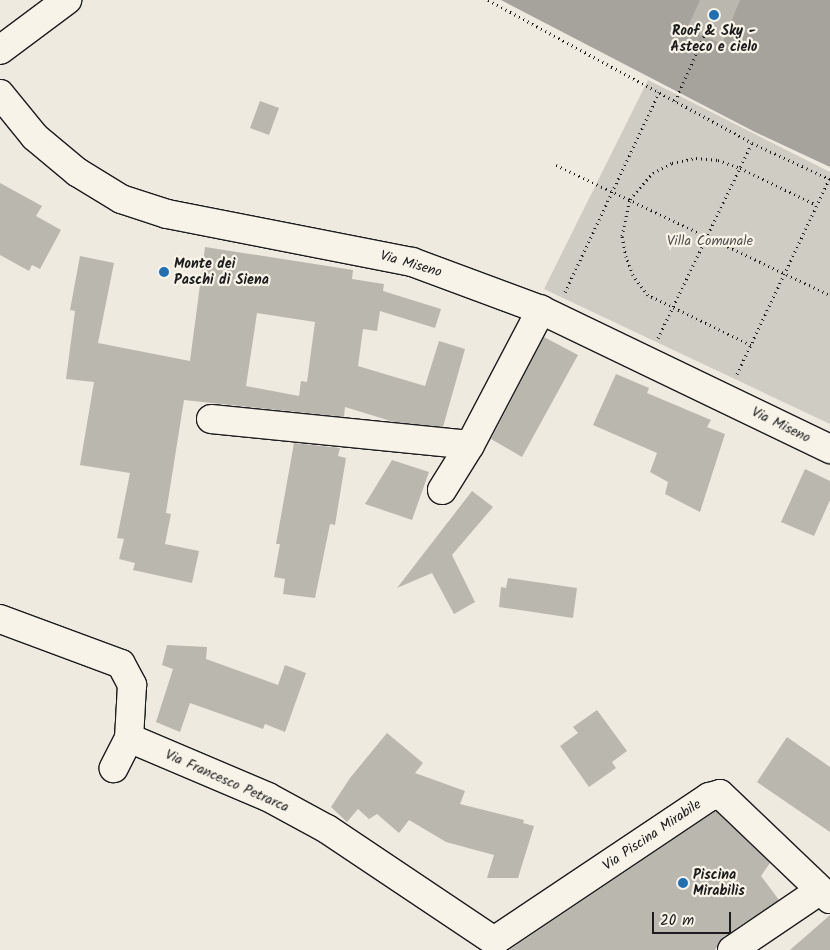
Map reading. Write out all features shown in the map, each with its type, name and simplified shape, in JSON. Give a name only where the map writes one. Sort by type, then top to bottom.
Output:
[{"type":"street","points":[[0,50],[67,0]]},
{"type":"street","name":"Via Miseno","points":[[0,94],[35,137],[77,172],[121,199],[167,214],[412,262],[541,310],[830,448]]},
{"type":"street","points":[[442,490],[470,444],[541,310]]},
{"type":"street","points":[[211,420],[470,444]]},
{"type":"street","points":[[0,619],[122,664],[132,685],[129,738],[114,768]]},
{"type":"street","name":"Via Francesco Petrarca","points":[[129,738],[268,797],[327,829],[493,946]]},
{"type":"street","name":"Via Piscina Mirabile","points":[[493,946],[709,797],[720,794],[825,895],[732,950]]},
{"type":"path","points":[[488,0],[752,143],[829,179],[736,376]]},
{"type":"path","points":[[674,101],[704,36]]},
{"type":"path","points":[[564,294],[658,92]]},
{"type":"path","points":[[654,346],[752,143]]},
{"type":"path","points":[[751,345],[672,308],[648,294],[633,275],[626,257],[622,236],[630,199],[653,172],[672,163],[696,158],[718,160],[740,168],[818,205]]},
{"type":"path","points":[[556,166],[630,199],[830,295]]},
{"type":"green space","name":"Villa Comunale","points":[[648,80],[830,172],[830,424],[544,289]]},
{"type":"shaded area","points":[[501,0],[830,0],[830,167],[755,132]]},
{"type":"building","name":"Roof & Sky - Asteco e cielo","points":[[700,0],[740,0],[722,44],[687,29]]},
{"type":"building","points":[[260,101],[279,108],[269,135],[250,128]]},
{"type":"building","points":[[0,183],[42,206],[36,216],[61,230],[40,269],[32,265],[29,271],[0,255]]},
{"type":"building","points":[[205,247],[353,270],[352,279],[384,284],[383,291],[441,309],[435,328],[380,311],[377,331],[363,329],[358,366],[425,386],[439,341],[465,349],[443,427],[394,422],[345,407],[344,417],[184,400],[166,513],[171,514],[165,544],[199,551],[192,583],[133,570],[135,563],[119,559],[124,539],[117,538],[130,473],[80,465],[94,382],[66,379],[75,311],[70,310],[80,256],[114,263],[98,343],[190,361]],"holes":[[[257,313],[315,322],[307,382],[301,381],[299,396],[246,386]]]},
{"type":"building","points":[[544,337],[578,355],[522,457],[491,439]]},
{"type":"building","points":[[616,374],[649,388],[647,393],[711,420],[707,427],[725,434],[700,512],[665,494],[668,482],[650,472],[657,453],[593,425]]},
{"type":"building","points":[[294,443],[340,448],[338,456],[346,458],[335,525],[330,524],[315,598],[283,594],[285,579],[274,577],[280,544],[276,544]]},
{"type":"building","points":[[392,460],[429,472],[412,520],[365,504]]},
{"type":"building","points":[[805,469],[830,481],[830,500],[814,536],[781,522]]},
{"type":"building","points":[[472,491],[493,507],[452,555],[475,602],[454,614],[432,573],[397,588]]},
{"type":"building","points":[[508,578],[577,588],[573,618],[499,607],[501,587],[506,588]]},
{"type":"building","points":[[167,645],[207,647],[206,659],[278,685],[285,665],[306,673],[285,732],[265,724],[263,729],[190,703],[180,732],[156,722],[173,669],[162,665]]},
{"type":"building","points":[[597,710],[627,751],[612,762],[616,768],[589,787],[560,746],[578,733],[573,727]]},
{"type":"building","points":[[387,733],[423,763],[415,773],[465,791],[460,804],[524,820],[523,823],[534,826],[518,878],[487,878],[494,855],[446,842],[409,820],[399,833],[377,814],[369,819],[358,809],[347,822],[331,807],[350,778]]},
{"type":"building","points":[[787,737],[830,767],[830,832],[757,782]]},
{"type":"building","name":"Piscina Mirabilis","points":[[716,811],[770,863],[761,876],[779,900],[723,937],[715,950],[509,950]]},
{"type":"building","points":[[830,915],[830,950],[790,950]]},
{"type":"place","name":"Roof & Sky - Asteco e cielo","points":[[714,15]]},
{"type":"place","name":"Monte dei Paschi di Siena","points":[[164,272]]},
{"type":"place","name":"Piscina Mirabilis","points":[[683,883]]}]
